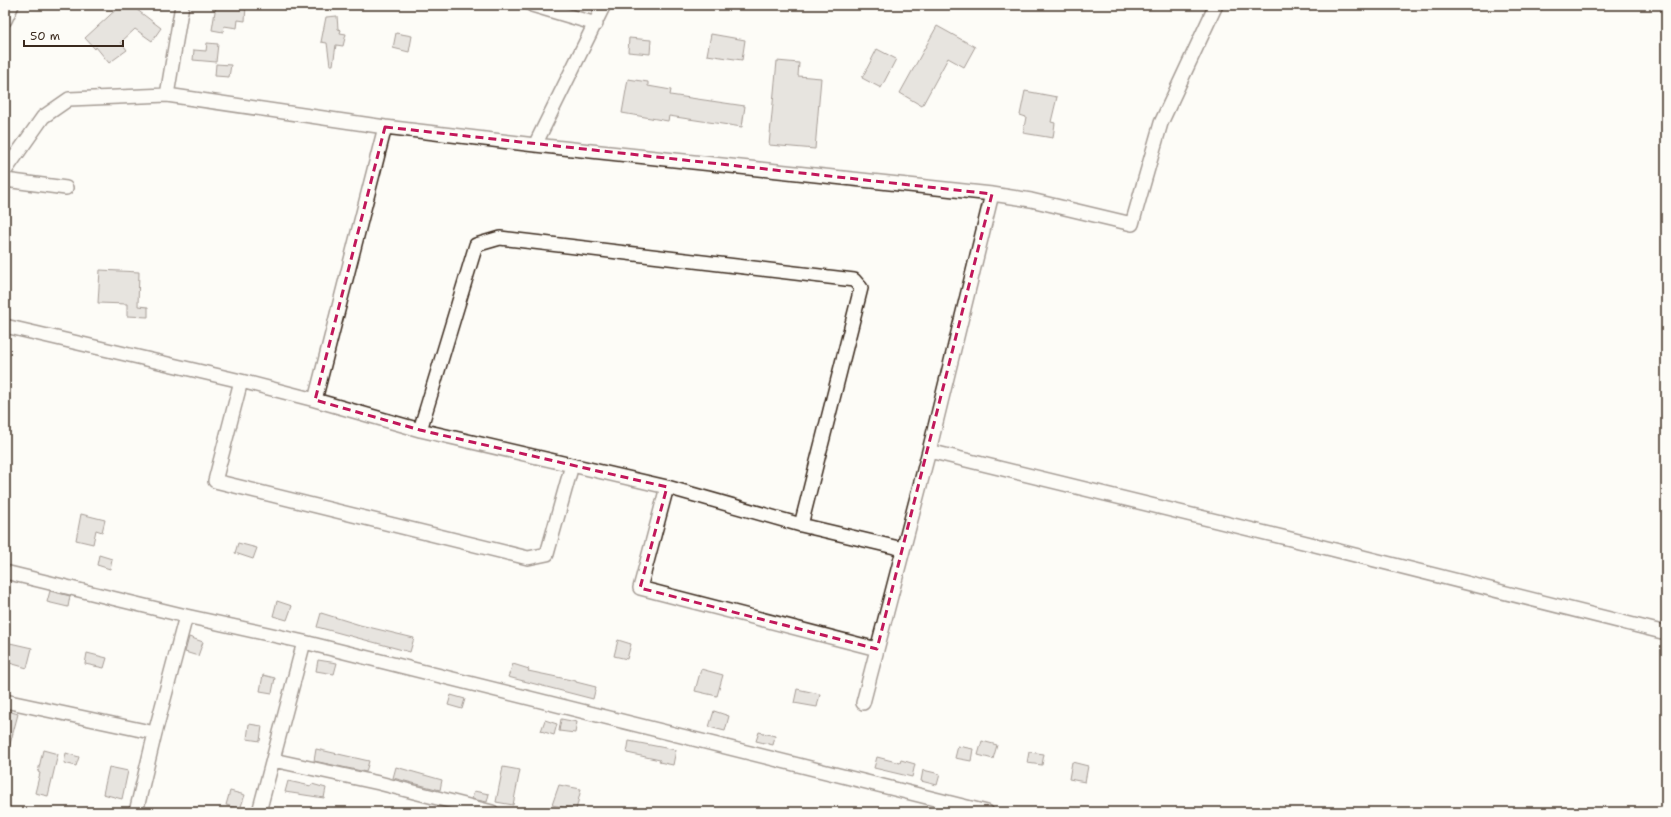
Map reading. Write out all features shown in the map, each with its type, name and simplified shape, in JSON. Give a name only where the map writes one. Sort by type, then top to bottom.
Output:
[{"type":"street","points":[[5,20],[12,5]]},
{"type":"street","points":[[167,95],[182,5]]},
{"type":"street","points":[[532,5],[596,24]]},
{"type":"street","points":[[535,145],[596,24],[604,5]]},
{"type":"street","points":[[5,171],[43,117],[68,100],[167,95],[385,127],[535,145],[992,194],[1031,200],[1132,224],[1161,123],[1216,5]]},
{"type":"street","points":[[315,400],[385,127]]},
{"type":"street","points":[[5,180],[66,188]]},
{"type":"street","points":[[863,704],[902,549],[929,450],[992,194]]},
{"type":"street","points":[[420,430],[476,245],[500,238],[854,280],[861,288],[801,525]]},
{"type":"street","points":[[5,326],[241,381],[315,400],[420,430],[667,487],[801,525],[902,549]]},
{"type":"street","points":[[241,381],[215,481],[528,558],[548,554],[572,465]]},
{"type":"street","points":[[929,450],[1666,633]]},
{"type":"street","points":[[667,487],[640,588],[877,649]]},
{"type":"street","points":[[5,572],[186,616],[304,642],[987,812]]},
{"type":"street","points":[[136,812],[186,616]]},
{"type":"street","points":[[259,812],[304,642]]},
{"type":"street","points":[[5,702],[155,733]]},
{"type":"street","points":[[273,760],[379,783],[492,812]]},
{"type":"highlighted area","points":[[385,127],[992,194],[877,649],[640,588],[667,487],[420,430],[315,400]]},
{"type":"building","points":[[121,5],[138,5],[136,9],[161,28],[152,41],[135,29],[121,42],[127,50],[109,63],[96,47],[95,49],[85,38]]},
{"type":"building","points":[[216,5],[246,5],[245,21],[238,20],[237,28],[224,26],[223,32],[212,30]]},
{"type":"building","points":[[337,16],[338,29],[341,30],[340,33],[346,34],[343,46],[336,45],[333,65],[330,65],[327,43],[321,42],[326,17]]},
{"type":"building","points":[[937,26],[975,47],[964,67],[948,58],[922,106],[900,93]]},
{"type":"building","points":[[396,33],[412,36],[409,52],[393,48]]},
{"type":"building","points":[[711,34],[745,40],[742,60],[707,55]]},
{"type":"building","points":[[629,38],[651,40],[650,54],[628,52]]},
{"type":"building","points":[[207,43],[218,44],[216,62],[193,60],[194,50],[206,51]]},
{"type":"building","points":[[877,49],[896,59],[881,88],[862,78]]},
{"type":"building","points":[[777,61],[799,63],[798,76],[821,78],[815,149],[769,145]]},
{"type":"building","points":[[216,64],[231,65],[229,77],[215,76]]},
{"type":"building","points":[[628,79],[648,82],[648,86],[671,90],[670,95],[745,106],[742,127],[669,116],[668,121],[622,113]]},
{"type":"building","points":[[1025,91],[1057,97],[1051,122],[1055,123],[1053,138],[1023,133],[1026,117],[1020,115]]},
{"type":"building","points":[[100,270],[139,272],[138,306],[148,307],[148,317],[127,316],[127,304],[98,303]]},
{"type":"building","points":[[81,514],[105,520],[102,532],[96,530],[93,544],[76,540]]},
{"type":"building","points":[[238,543],[257,548],[253,559],[235,553]]},
{"type":"building","points":[[99,555],[112,559],[110,569],[97,565]]},
{"type":"building","points":[[50,591],[70,596],[68,607],[47,602]]},
{"type":"building","points":[[277,601],[292,606],[287,620],[273,616]]},
{"type":"building","points":[[321,613],[360,625],[414,638],[410,652],[317,627]]},
{"type":"building","points":[[189,637],[203,642],[198,656],[185,652]]},
{"type":"building","points":[[618,640],[631,644],[627,659],[614,656]]},
{"type":"building","points":[[10,643],[32,648],[27,668],[6,662]]},
{"type":"building","points":[[87,653],[107,658],[104,668],[85,664]]},
{"type":"building","points":[[318,660],[337,663],[334,674],[316,671]]},
{"type":"building","points":[[513,664],[529,669],[528,671],[576,681],[596,687],[593,699],[508,677]]},
{"type":"building","points":[[701,669],[723,675],[717,696],[695,691]]},
{"type":"building","points":[[263,675],[275,678],[272,693],[260,691]]},
{"type":"building","points":[[797,689],[820,694],[817,707],[794,703]]},
{"type":"building","points":[[451,695],[465,699],[462,709],[448,705]]},
{"type":"building","points":[[5,710],[18,714],[9,748],[5,748]]},
{"type":"building","points":[[714,711],[729,716],[725,731],[709,727]]},
{"type":"building","points":[[561,719],[577,722],[575,733],[559,731]]},
{"type":"building","points":[[545,720],[557,724],[554,735],[541,731]]},
{"type":"building","points":[[249,724],[262,726],[260,741],[247,739]]},
{"type":"building","points":[[759,732],[775,736],[773,745],[756,741]]},
{"type":"building","points":[[629,741],[676,750],[673,765],[659,762],[660,760],[627,753]]},
{"type":"building","points":[[982,741],[997,745],[993,759],[978,755]]},
{"type":"building","points":[[958,746],[973,749],[971,761],[955,758]]},
{"type":"building","points":[[316,749],[369,761],[366,772],[314,761]]},
{"type":"building","points":[[43,750],[58,754],[48,796],[35,793],[40,773],[38,772]]},
{"type":"building","points":[[1029,752],[1044,754],[1042,765],[1027,763]]},
{"type":"building","points":[[66,753],[79,757],[76,766],[64,763]]},
{"type":"building","points":[[877,757],[900,763],[901,760],[915,764],[912,777],[874,768]]},
{"type":"building","points":[[1072,762],[1088,766],[1085,782],[1069,779]]},
{"type":"building","points":[[109,767],[128,771],[122,799],[103,794]]},
{"type":"building","points":[[396,767],[442,780],[440,790],[393,778]]},
{"type":"building","points":[[503,767],[520,770],[513,805],[496,802]]},
{"type":"building","points":[[923,770],[940,774],[937,785],[921,781]]},
{"type":"building","points":[[288,781],[311,786],[312,784],[326,788],[324,798],[285,792]]},
{"type":"building","points":[[559,785],[581,789],[576,810],[552,805]]},
{"type":"building","points":[[230,791],[245,795],[240,809],[226,805]]},
{"type":"building","points":[[474,791],[489,794],[487,802],[472,799]]}]
